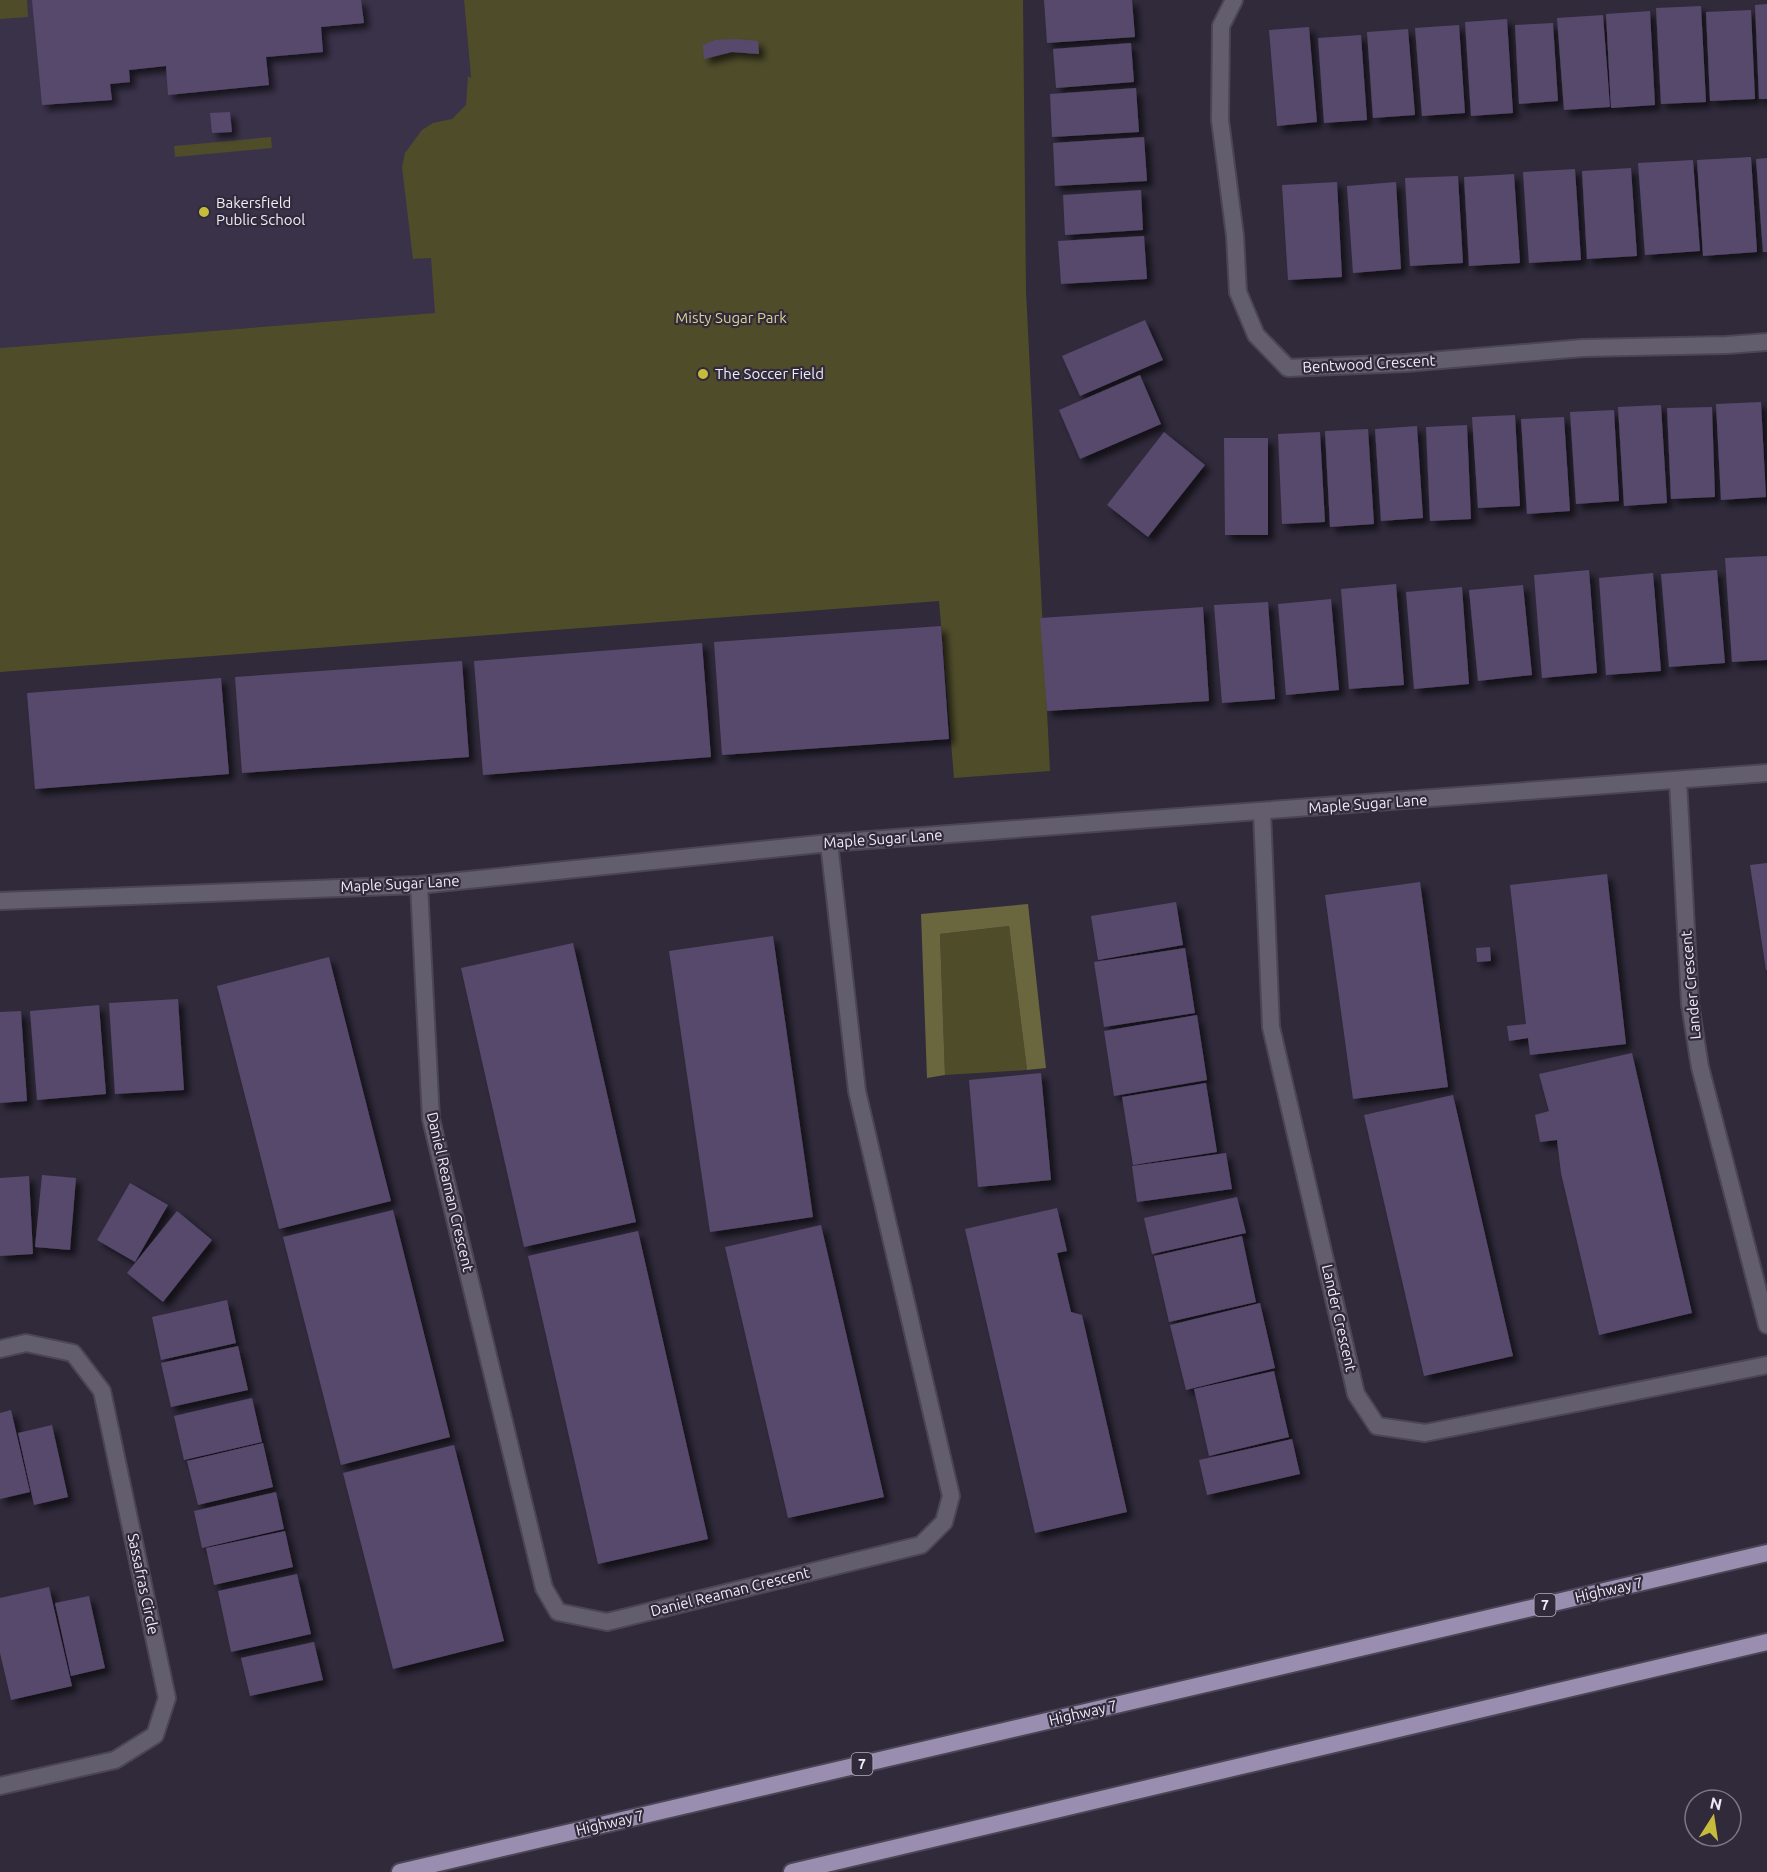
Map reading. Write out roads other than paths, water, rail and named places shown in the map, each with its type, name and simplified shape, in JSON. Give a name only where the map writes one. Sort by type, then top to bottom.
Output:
[{"type":"main road","name":"Highway 7","points":[[400,1872],[1767,1553]]},
{"type":"main road","points":[[792,1872],[1767,1641]]},
{"type":"street","name":"Bentwood Crescent","points":[[1234,0],[1221,26],[1220,120],[1235,237],[1238,292],[1256,335],[1288,368],[1406,363],[1583,348],[1767,342]]},
{"type":"street","name":"Maple Sugar Lane","points":[[0,901],[419,885],[829,843],[1767,773]]},
{"type":"street","name":"Lander Crescent","points":[[1678,781],[1690,1004],[1700,1067],[1767,1325]]},
{"type":"street","name":"Lander Crescent","points":[[1262,812],[1271,1027],[1356,1394],[1377,1426],[1425,1433],[1767,1365]]},
{"type":"street","name":"Daniel Reaman Crescent","points":[[419,885],[431,1119],[544,1588],[558,1612],[607,1622],[921,1545],[944,1522],[947,1514],[951,1496],[857,1092],[829,843]]},
{"type":"street","name":"Sassafras Circle","points":[[0,1349],[26,1343],[73,1353],[102,1391],[167,1698],[155,1735],[116,1760],[0,1786]]},
{"type":"place","name":"Bakersfield Public School","points":[[204,212]]},
{"type":"place","name":"The Soccer Field","points":[[703,374]]},
{"type":"park label","name":"Misty Sugar Park","points":[[731,318]]}]
